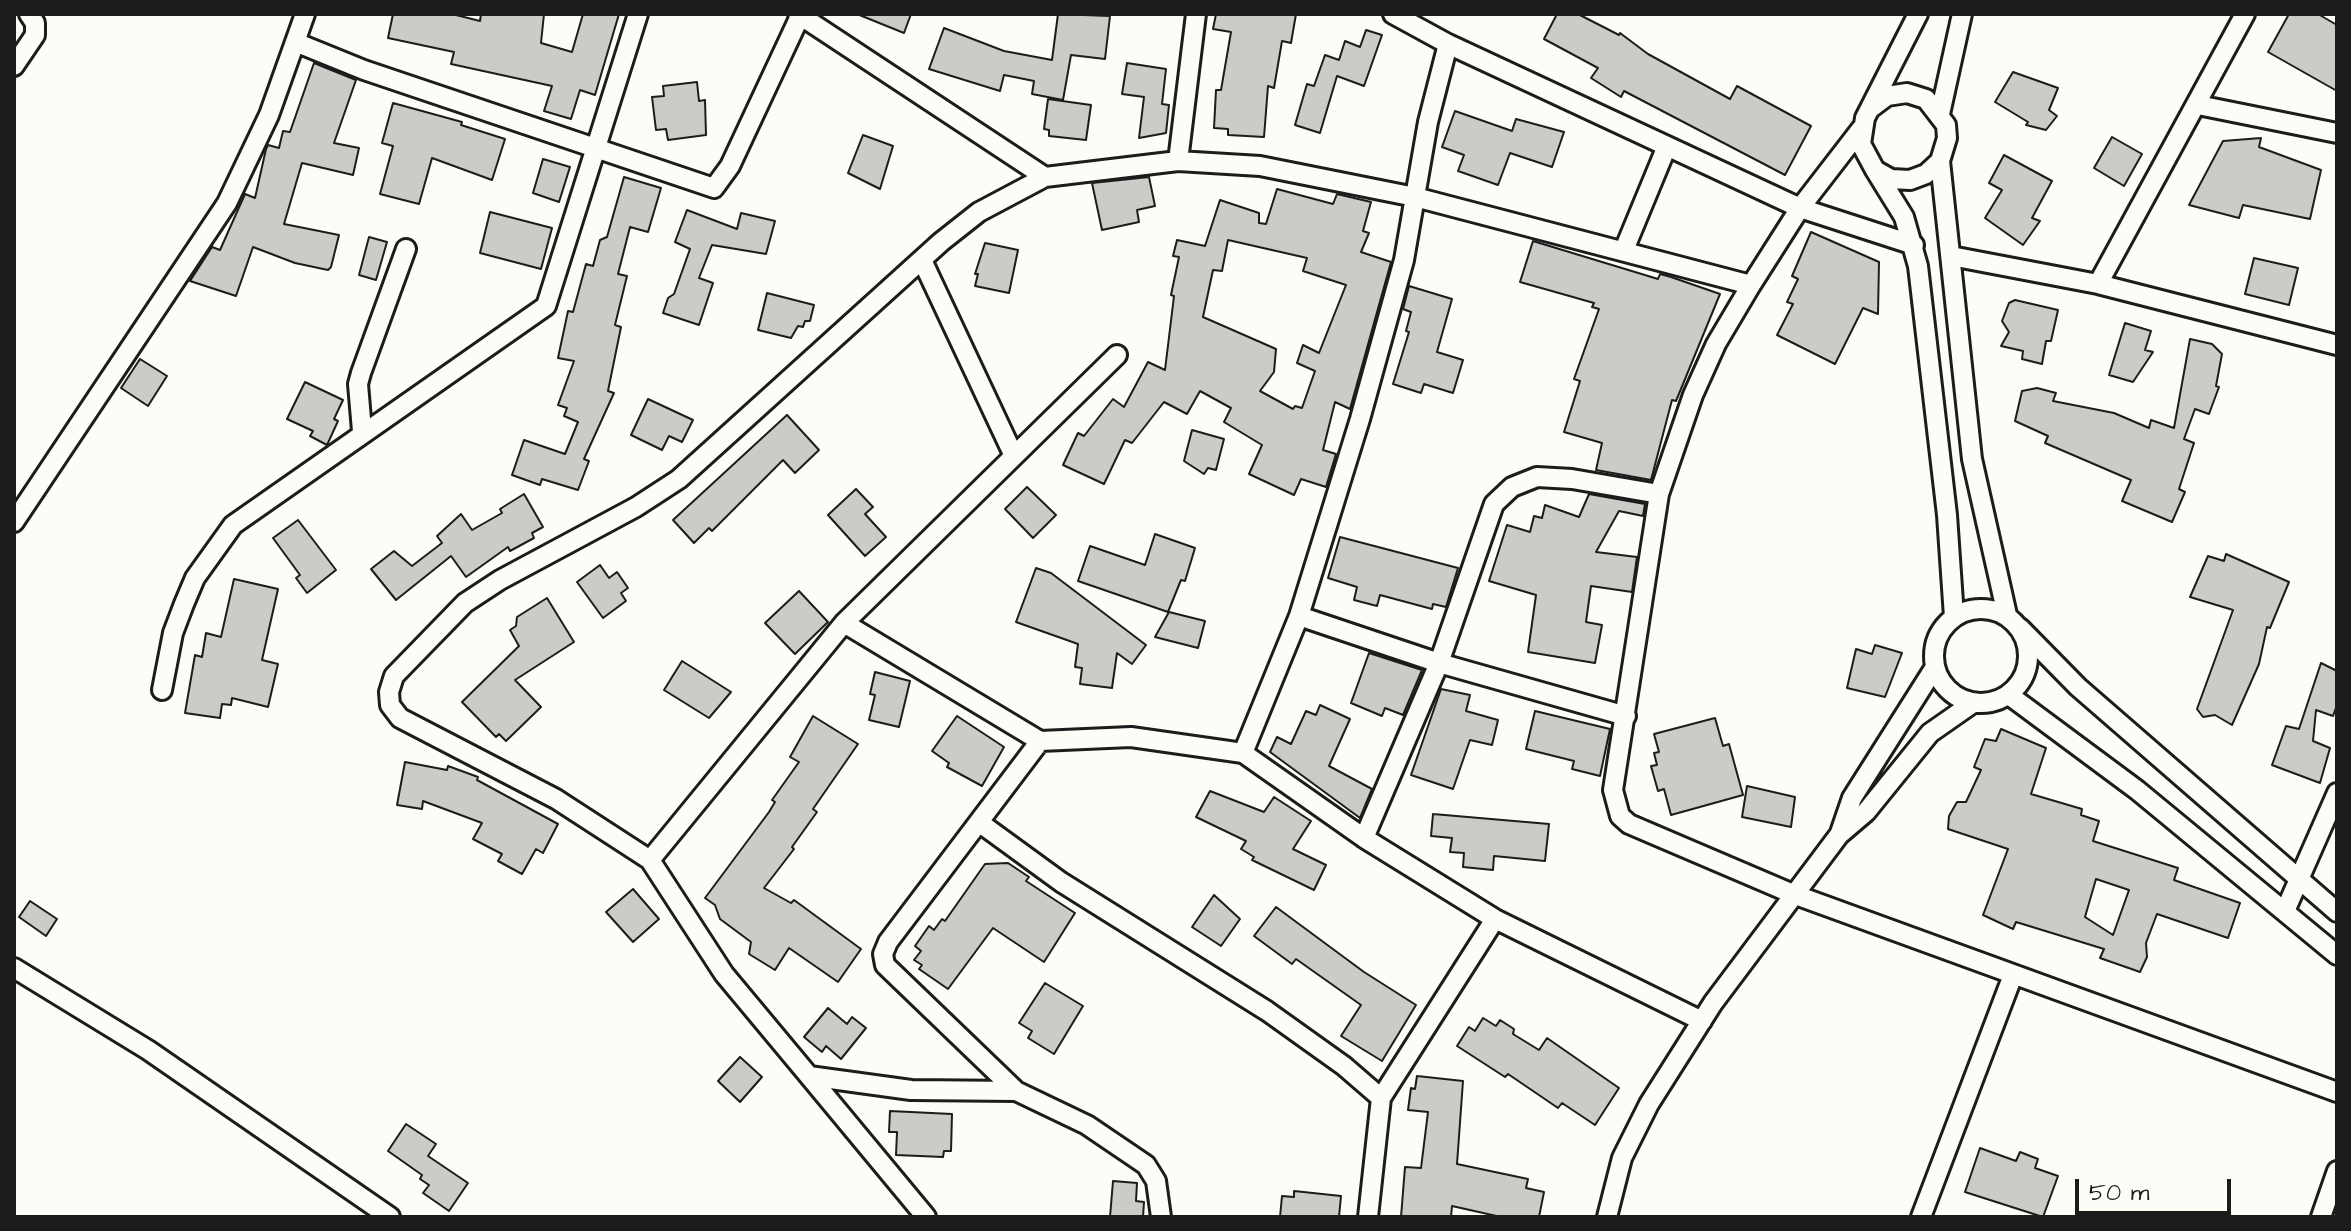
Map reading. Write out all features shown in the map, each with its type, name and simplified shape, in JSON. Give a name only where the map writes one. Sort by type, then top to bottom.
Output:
[{"type":"street","points":[[14,66],[35,35],[35,23],[29,14]]},
{"type":"street","points":[[14,522],[227,203],[269,115],[305,14]]},
{"type":"street","points":[[162,690],[173,633],[195,578],[233,525],[362,431],[546,306],[638,14]]},
{"type":"street","points":[[295,42],[364,70],[714,188],[730,166],[799,14],[1045,177]]},
{"type":"street","points":[[1178,161],[1196,14]]},
{"type":"street","points":[[1393,14],[1448,44],[1800,208],[1914,245]]},
{"type":"street","points":[[1918,14],[1861,129],[1800,208],[1751,285],[1704,369],[1659,494],[1613,790],[1620,816],[1629,824],[1793,894],[2337,1092]]},
{"type":"street","points":[[1940,114],[1962,14]]},
{"type":"street","points":[[2098,284],[2245,14]]},
{"type":"street","points":[[1243,753],[1299,616],[1404,260],[1448,44]]},
{"type":"street","points":[[1871,108],[1887,96],[1907,93],[1926,99],[1940,114],[1947,138],[1940,161],[1960,378],[1972,459],[2013,622],[2028,645],[2028,664],[2022,681],[2009,695],[1992,703],[1973,703],[1956,697],[1943,684],[1935,667],[1934,648],[1941,631],[1954,617],[1970,609],[1989,609],[2013,622],[2078,687],[2337,912]]},
{"type":"street","points":[[2198,105],[2337,133]]},
{"type":"street","points":[[1861,129],[1861,144],[1896,200],[1914,245],[1947,515],[1954,617]]},
{"type":"street","points":[[1624,250],[1667,146]]},
{"type":"street","points":[[926,1217],[724,974],[650,860],[556,799],[400,718],[390,705],[389,692],[394,676],[465,603],[522,567],[636,507],[679,479],[979,212],[1045,177],[1178,161],[1260,166],[1415,197],[1751,285]]},
{"type":"street","points":[[1875,170],[1891,179],[1910,180],[1926,174],[1940,161]]},
{"type":"street","points":[[362,431],[358,384],[406,249]]},
{"type":"street","points":[[1951,256],[2098,284],[2337,345]]},
{"type":"street","points":[[922,260],[1013,454]]},
{"type":"street","points":[[650,860],[844,623],[1117,355]]},
{"type":"street","points":[[1364,838],[1439,663],[1494,504],[1512,487],[1537,477],[1572,479],[1659,494]]},
{"type":"street","points":[[1299,616],[1439,663],[1626,716]]},
{"type":"street","points":[[844,623],[1040,741],[1131,737],[1243,753],[1364,838],[1495,919],[1702,1021]]},
{"type":"street","points":[[1839,835],[1852,798],[1935,667]]},
{"type":"street","points":[[2009,695],[2137,790],[2337,955]]},
{"type":"street","points":[[1607,1217],[1629,1144],[1649,1104],[1702,1021],[1839,835],[1866,812],[1930,733],[1973,703]]},
{"type":"street","points":[[1040,741],[888,942],[883,954],[885,965],[895,979],[1016,1091],[1087,1125],[1146,1165],[1156,1181],[1161,1217]]},
{"type":"street","points":[[2285,911],[2337,793]]},
{"type":"street","points":[[980,823],[1061,882],[1267,1011],[1344,1066],[1381,1098]]},
{"type":"street","points":[[1368,1217],[1381,1098],[1495,919]]},
{"type":"street","points":[[14,968],[148,1050],[390,1217]]},
{"type":"street","points":[[1921,1217],[2013,975]]},
{"type":"street","points":[[809,1076],[911,1090],[1016,1091]]},
{"type":"street","points":[[2321,1217],[2337,1171]]},
{"type":"building","points":[[393,14],[452,14],[480,21],[481,14],[544,14],[541,43],[572,52],[583,14],[619,14],[595,95],[580,90],[571,119],[544,111],[552,86],[451,64],[454,52],[388,38]]},
{"type":"building","points":[[857,14],[911,14],[904,33]]},
{"type":"building","points":[[1058,14],[1110,16],[1105,59],[1071,55],[1063,100],[1032,94],[1034,81],[1004,75],[1000,91],[929,69],[944,28],[1004,51],[1052,60]]},
{"type":"building","points":[[1216,14],[1296,14],[1291,43],[1282,41],[1274,88],[1268,86],[1264,137],[1228,135],[1228,129],[1214,128],[1216,90],[1221,90],[1231,32],[1213,29]]},
{"type":"building","points":[[1557,14],[1578,14],[1620,33],[1648,54],[1730,99],[1737,86],[1811,126],[1785,175],[1624,91],[1621,97],[1591,78],[1598,68],[1544,39]]},
{"type":"building","points":[[2289,14],[2318,14],[2337,25],[2337,91],[2268,52]]},
{"type":"building","points":[[1366,30],[1382,35],[1364,86],[1337,76],[1320,133],[1295,125],[1307,84],[1314,86],[1325,55],[1339,60],[1345,41],[1360,47]]},
{"type":"building","points":[[314,63],[356,80],[334,143],[359,148],[353,175],[302,163],[284,224],[339,235],[331,267],[328,270],[295,263],[253,247],[236,296],[190,281],[212,247],[220,250],[245,194],[255,198],[266,149],[268,145],[279,148],[283,131],[290,132]]},
{"type":"building","points":[[1127,63],[1166,69],[1162,104],[1169,105],[1166,133],[1139,138],[1144,97],[1122,94]]},
{"type":"building","points":[[2013,72],[2058,88],[2049,110],[2057,116],[2046,130],[2026,125],[2028,122],[1995,102]]},
{"type":"building","points":[[697,82],[699,101],[705,100],[706,135],[668,140],[666,129],[656,130],[652,97],[664,96],[663,86]]},
{"type":"building","points":[[1048,99],[1091,105],[1086,140],[1049,136],[1049,130],[1044,129]]},
{"type":"building","points":[[393,103],[462,122],[461,125],[505,139],[492,180],[432,158],[419,204],[380,194],[393,146],[382,143]]},
{"type":"building","points":[[1455,111],[1512,131],[1516,119],[1564,132],[1552,167],[1510,153],[1498,185],[1458,171],[1464,155],[1442,147]]},
{"type":"building","points":[[863,135],[893,146],[880,189],[848,173]]},
{"type":"building","points":[[2112,137],[2142,154],[2124,186],[2094,168]]},
{"type":"building","points":[[2261,138],[2259,147],[2321,170],[2310,219],[2243,205],[2239,218],[2189,205],[2223,141]]},
{"type":"building","points":[[2004,155],[2052,181],[2032,218],[2040,221],[2023,245],[1985,218],[2002,190],[1989,183]]},
{"type":"building","points":[[543,159],[570,167],[559,202],[533,193]]},
{"type":"building","points":[[624,177],[661,188],[648,232],[630,227],[618,274],[627,276],[615,325],[621,327],[608,391],[614,393],[584,459],[589,461],[578,490],[542,479],[540,485],[512,475],[524,440],[565,454],[578,422],[564,416],[567,408],[558,405],[574,361],[558,358],[568,311],[573,312],[586,264],[593,266],[600,240],[607,237]]},
{"type":"building","points":[[1149,177],[1155,206],[1137,210],[1139,222],[1102,230],[1092,183]]},
{"type":"building","points":[[1277,189],[1333,204],[1337,194],[1371,202],[1363,231],[1369,233],[1361,252],[1391,262],[1350,409],[1335,402],[1323,450],[1336,454],[1326,487],[1301,479],[1294,495],[1249,474],[1262,445],[1224,422],[1231,408],[1200,391],[1187,414],[1164,402],[1132,443],[1125,440],[1104,484],[1063,465],[1078,433],[1084,436],[1113,399],[1124,407],[1148,362],[1165,370],[1174,296],[1171,295],[1179,257],[1173,256],[1177,240],[1205,246],[1220,200],[1259,213],[1259,223],[1266,224]],"holes":[[[1228,240],[1307,258],[1303,271],[1346,285],[1319,353],[1303,345],[1297,363],[1315,371],[1302,408],[1295,406],[1293,409],[1260,391],[1274,372],[1276,349],[1203,317],[1213,270],[1222,271]]]},
{"type":"building","points":[[687,210],[737,229],[741,213],[775,221],[766,254],[712,245],[699,278],[713,283],[699,325],[663,313],[668,298],[674,294],[690,249],[675,242]]},
{"type":"building","points":[[490,212],[552,228],[541,269],[480,253]]},
{"type":"building","points":[[1811,232],[1879,262],[1878,314],[1863,308],[1835,364],[1777,335],[1793,304],[1787,302],[1798,279],[1792,276]]},
{"type":"building","points":[[369,237],[387,242],[376,280],[359,275]]},
{"type":"building","points":[[1533,241],[1658,279],[1660,274],[1671,277],[1720,294],[1676,401],[1672,400],[1651,480],[1596,470],[1602,443],[1564,432],[1580,381],[1574,379],[1599,309],[1592,307],[1594,303],[1520,282]]},
{"type":"building","points":[[985,243],[1018,250],[1009,293],[975,286],[978,274],[975,274]]},
{"type":"building","points":[[2254,258],[2298,268],[2289,305],[2245,294]]},
{"type":"building","points":[[1409,286],[1452,299],[1437,352],[1463,360],[1453,393],[1424,384],[1421,393],[1393,384],[1409,332],[1406,331],[1411,312],[1403,309]]},
{"type":"building","points":[[767,293],[814,305],[810,321],[805,321],[803,327],[798,326],[791,338],[758,330]]},
{"type":"building","points":[[2015,300],[2058,310],[2051,341],[2046,341],[2042,364],[2022,359],[2023,351],[2001,346],[2009,332],[2002,321],[2009,303]]},
{"type":"building","points":[[2125,323],[2151,331],[2145,350],[2153,352],[2133,382],[2109,375]]},
{"type":"building","points":[[2190,339],[2212,344],[2222,354],[2216,386],[2219,387],[2209,414],[2195,409],[2184,439],[2194,443],[2179,489],[2185,492],[2172,522],[2122,501],[2131,480],[2045,443],[2048,436],[2015,421],[2022,391],[2037,388],[2056,393],[2053,401],[2114,413],[2149,428],[2151,420],[2174,428]]},
{"type":"building","points":[[140,359],[167,376],[148,406],[121,388]]},
{"type":"building","points":[[305,382],[343,400],[327,445],[310,436],[313,431],[287,419]]},
{"type":"building","points":[[648,399],[693,420],[682,442],[669,436],[662,450],[631,435]]},
{"type":"building","points":[[787,415],[819,450],[795,473],[783,460],[712,531],[709,528],[694,543],[673,520]]},
{"type":"building","points":[[1192,430],[1224,439],[1216,470],[1208,468],[1204,474],[1184,461]]},
{"type":"building","points":[[1027,487],[1056,515],[1033,538],[1005,509]]},
{"type":"building","points":[[856,489],[873,507],[865,514],[886,537],[865,556],[828,515]]},
{"type":"building","points":[[524,494],[543,527],[532,533],[534,538],[510,551],[508,547],[466,577],[451,556],[396,600],[371,569],[394,551],[412,566],[442,543],[437,536],[461,514],[472,530],[502,513],[500,509]]},
{"type":"building","points":[[1589,494],[1645,504],[1643,516],[1619,511],[1596,552],[1637,557],[1632,592],[1591,586],[1586,622],[1602,625],[1595,663],[1528,652],[1536,595],[1489,581],[1507,525],[1530,532],[1534,516],[1542,518],[1545,505],[1579,517]]},
{"type":"building","points":[[298,520],[336,570],[307,593],[296,578],[300,575],[273,538]]},
{"type":"building","points":[[1155,534],[1195,548],[1185,581],[1181,580],[1168,612],[1078,581],[1090,546],[1145,565]]},
{"type":"building","points":[[1340,537],[1458,568],[1446,607],[1433,604],[1432,609],[1380,595],[1377,606],[1354,600],[1357,587],[1328,578]]},
{"type":"building","points":[[2226,554],[2289,582],[2270,628],[2267,627],[2259,664],[2232,725],[2215,715],[2203,717],[2197,709],[2233,610],[2190,597],[2208,556],[2224,561]]},
{"type":"building","points":[[600,565],[609,578],[617,572],[628,588],[621,593],[626,601],[603,618],[577,582]]},
{"type":"building","points":[[1036,568],[1051,573],[1146,645],[1132,664],[1117,653],[1112,688],[1080,684],[1082,668],[1075,667],[1078,644],[1016,622]]},
{"type":"building","points":[[234,579],[278,589],[262,660],[278,664],[268,707],[232,698],[231,705],[222,704],[220,718],[185,713],[195,655],[202,657],[206,633],[221,637]]},
{"type":"building","points":[[799,591],[828,622],[795,654],[765,623]]},
{"type":"building","points":[[547,598],[574,642],[515,680],[541,707],[506,741],[499,734],[496,737],[462,702],[519,646],[510,630],[516,626],[517,617]]},
{"type":"building","points":[[1169,612],[1205,621],[1198,648],[1155,637]]},
{"type":"building","points":[[1875,645],[1902,653],[1885,697],[1847,688],[1856,649],[1872,654]]},
{"type":"building","points":[[1369,653],[1422,670],[1403,715],[1385,708],[1382,716],[1351,703]]},
{"type":"building","points":[[682,661],[731,692],[709,718],[664,690]]},
{"type":"building","points":[[2321,663],[2337,671],[2337,705],[2333,716],[2316,710],[2313,741],[2330,748],[2320,783],[2272,765],[2286,726],[2299,729]]},
{"type":"building","points":[[875,672],[910,681],[899,727],[869,720],[875,695],[870,694]]},
{"type":"building","points":[[1441,689],[1470,695],[1466,711],[1498,720],[1492,745],[1470,740],[1453,789],[1411,775]]},
{"type":"building","points":[[1320,705],[1350,719],[1329,766],[1372,789],[1360,818],[1270,752],[1277,737],[1291,744],[1306,711],[1316,715]]},
{"type":"building","points":[[1535,711],[1610,729],[1600,776],[1572,769],[1574,761],[1526,749]]},
{"type":"building","points":[[813,716],[858,744],[813,809],[817,812],[792,847],[794,849],[764,888],[791,903],[794,900],[861,949],[838,982],[789,948],[775,970],[749,954],[751,942],[720,919],[715,905],[705,898],[769,812],[775,802],[772,800],[799,762],[790,757]]},
{"type":"building","points":[[957,716],[1004,747],[982,786],[947,767],[949,763],[932,751]]},
{"type":"building","points":[[1715,718],[1723,746],[1729,744],[1743,795],[1671,815],[1664,789],[1658,791],[1651,766],[1657,765],[1654,753],[1659,752],[1654,734]]},
{"type":"building","points":[[2001,729],[2046,748],[2031,794],[2082,809],[2081,815],[2099,821],[2093,841],[2178,868],[2174,880],[2240,903],[2228,938],[2157,914],[2146,943],[2147,957],[2140,972],[2100,958],[2104,949],[2016,922],[2013,929],[1983,915],[2008,849],[1948,829],[1949,816],[1957,802],[1966,802],[1981,770],[1974,767],[1985,739],[1996,741]],"holes":[[[2096,879],[2129,890],[2113,935],[2085,917]]]},
{"type":"building","points":[[405,762],[447,770],[448,766],[478,777],[477,780],[558,824],[543,853],[536,849],[522,874],[498,861],[502,854],[473,839],[482,823],[423,801],[422,809],[397,805]]},
{"type":"building","points":[[1747,786],[1795,797],[1791,827],[1742,817]]},
{"type":"building","points":[[1210,791],[1264,812],[1274,797],[1311,821],[1293,849],[1326,865],[1314,890],[1252,860],[1254,857],[1241,849],[1246,841],[1196,817]]},
{"type":"building","points":[[1433,814],[1549,824],[1545,861],[1494,856],[1493,870],[1463,867],[1464,853],[1450,852],[1452,838],[1431,836]]},
{"type":"building","points":[[1008,863],[1029,877],[1026,881],[1075,913],[1044,962],[993,928],[948,989],[919,969],[922,965],[914,960],[921,951],[915,946],[929,926],[934,930],[942,919],[945,921],[985,864]]},
{"type":"building","points":[[633,889],[659,919],[633,942],[606,912]]},
{"type":"building","points":[[1214,895],[1240,919],[1221,946],[1192,927]]},
{"type":"building","points":[[30,901],[57,919],[46,936],[19,917]]},
{"type":"building","points":[[1276,907],[1364,972],[1416,1005],[1382,1061],[1341,1036],[1361,1005],[1296,959],[1292,964],[1254,936]]},
{"type":"building","points":[[1045,983],[1083,1006],[1054,1054],[1028,1038],[1032,1031],[1019,1023]]},
{"type":"building","points":[[828,1008],[847,1024],[852,1017],[866,1028],[841,1059],[826,1046],[822,1052],[804,1037]]},
{"type":"building","points":[[1483,1018],[1496,1026],[1500,1020],[1514,1029],[1513,1034],[1539,1050],[1547,1038],[1619,1088],[1595,1125],[1562,1103],[1558,1108],[1508,1074],[1505,1077],[1457,1046],[1469,1027],[1475,1031]]},
{"type":"building","points":[[740,1057],[762,1077],[740,1102],[718,1081]]},
{"type":"building","points":[[1417,1076],[1463,1081],[1457,1164],[1528,1179],[1526,1188],[1544,1192],[1539,1217],[1501,1217],[1452,1206],[1451,1217],[1401,1217],[1405,1167],[1421,1168],[1428,1112],[1408,1110],[1411,1088],[1415,1089]]},
{"type":"building","points":[[890,1111],[952,1114],[951,1151],[944,1151],[943,1157],[896,1155],[897,1132],[889,1132]]},
{"type":"building","points":[[406,1124],[436,1144],[428,1156],[468,1183],[449,1211],[423,1193],[429,1185],[420,1179],[422,1175],[388,1151]]},
{"type":"building","points":[[1980,1148],[2016,1161],[2020,1152],[2038,1159],[2035,1168],[2058,1176],[2043,1217],[1965,1192]]},
{"type":"building","points":[[1113,1181],[1137,1183],[1136,1201],[1144,1202],[1143,1217],[1110,1217]]},
{"type":"building","points":[[1294,1191],[1341,1196],[1339,1217],[1280,1217],[1282,1196],[1294,1197]]}]
